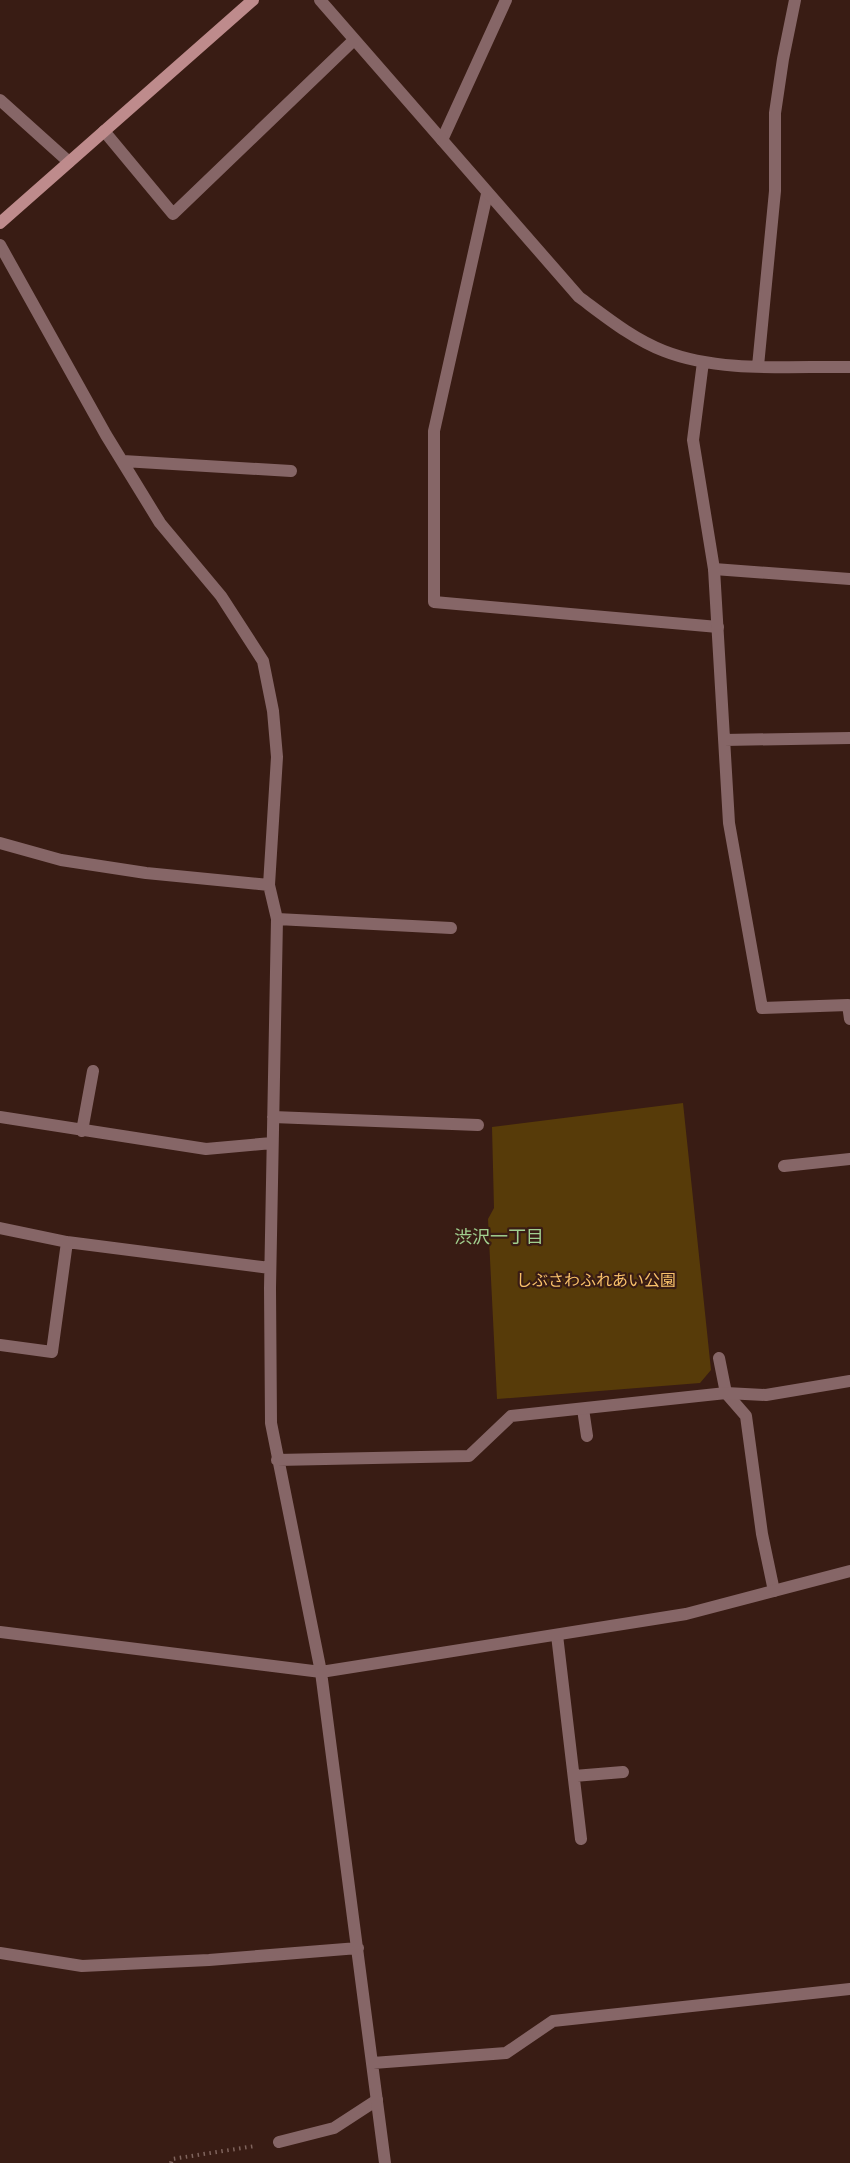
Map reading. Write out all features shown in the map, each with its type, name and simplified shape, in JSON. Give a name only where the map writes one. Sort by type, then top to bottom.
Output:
[{"type":"street","points":[[0,223],[253,0]]},
{"type":"street","points":[[320,0],[579,297],[630,334],[664,351],[703,362],[758,366],[850,367]]},
{"type":"street","points":[[442,140],[506,0]]},
{"type":"street","points":[[758,366],[776,190],[775,113],[795,0]]},
{"type":"street","points":[[104,131],[173,214],[354,40]]},
{"type":"street","points":[[0,100],[69,162]]},
{"type":"street","points":[[487,194],[434,431],[434,602],[718,627]]},
{"type":"street","points":[[0,245],[106,435],[160,523],[221,596],[263,661],[273,711],[277,757],[269,885],[277,919],[270,1268],[271,1423],[321,1672],[385,2163]]},
{"type":"street","points":[[703,362],[693,440],[714,569],[729,823],[762,1008],[849,1005],[850,1019]]},
{"type":"street","points":[[123,461],[291,471]]},
{"type":"street","points":[[714,569],[850,579]]},
{"type":"street","points":[[724,740],[850,738]]},
{"type":"street","points":[[0,843],[61,860],[146,873],[269,885]]},
{"type":"street","points":[[277,919],[451,928]]},
{"type":"street","points":[[82,1131],[93,1071]]},
{"type":"street","points":[[0,1117],[206,1149],[272,1143]]},
{"type":"street","points":[[273,1117],[478,1125]]},
{"type":"street","points":[[784,1166],[850,1159]]},
{"type":"street","points":[[0,1228],[67,1242],[270,1268]]},
{"type":"street","points":[[0,1345],[52,1352],[67,1242]]},
{"type":"street","points":[[719,1358],[726,1393],[746,1416],[762,1534],[774,1591]]},
{"type":"street","points":[[277,1460],[469,1456],[511,1416],[726,1393],[766,1395],[850,1381]]},
{"type":"street","points":[[583,1409],[587,1436]]},
{"type":"street","points":[[0,1632],[321,1672],[686,1614],[850,1571]]},
{"type":"street","points":[[557,1635],[581,1839]]},
{"type":"street","points":[[574,1776],[623,1772]]},
{"type":"street","points":[[0,1953],[82,1966],[209,1960],[358,1948]]},
{"type":"street","points":[[373,2063],[506,2053],[553,2022],[850,1989]]},
{"type":"street","points":[[279,2142],[333,2128],[377,2100]]},
{"type":"path","points":[[171,2163],[172,2158],[279,2142]]},
{"type":"green space","name":"しぶさわふれあい公園","points":[[683,1103],[711,1370],[700,1383],[497,1399],[488,1219],[494,1208],[492,1127]]},
{"type":"district","name":"渋沢一丁目","points":[[499,1237]]}]
